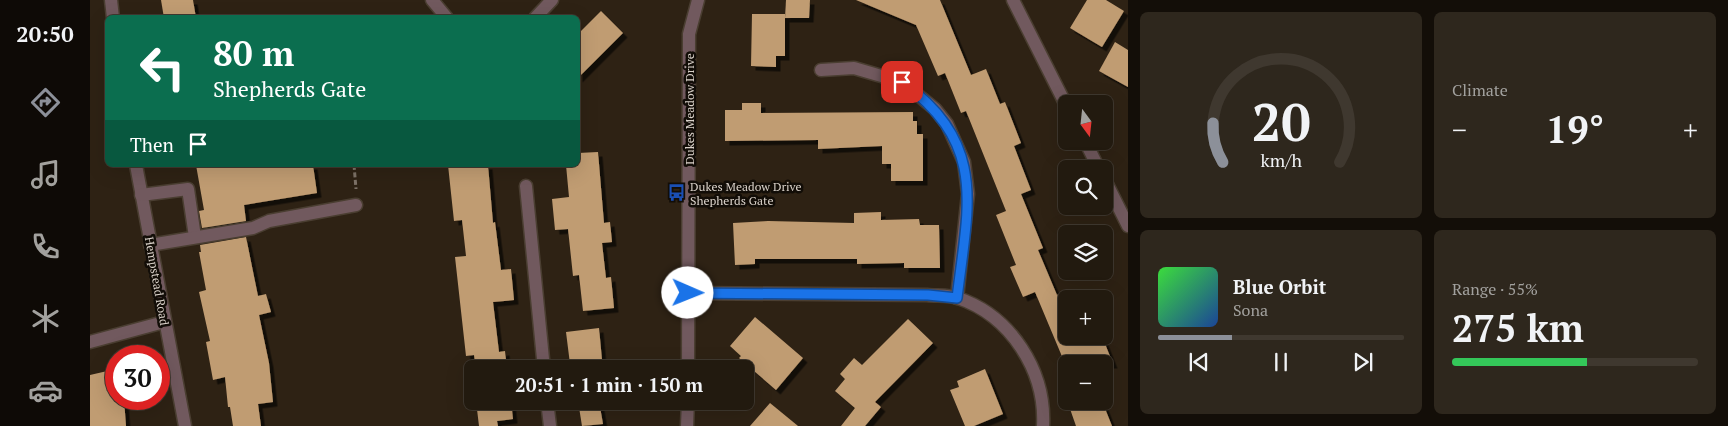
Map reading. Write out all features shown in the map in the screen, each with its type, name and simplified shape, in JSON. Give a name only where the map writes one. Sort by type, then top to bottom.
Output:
[{"type":"street","points":[[110,0],[112,15]]},
{"type":"street","points":[[432,0],[444,15]]},
{"type":"street","points":[[539,15],[552,0]]},
{"type":"street","name":"Dukes Meadow Drive","points":[[688,360],[689,34],[698,0]]},
{"type":"street","points":[[1013,0],[1061,95]]},
{"type":"street","points":[[821,70],[854,68],[902,82],[935,109],[947,124],[964,162],[968,194],[957,298]]},
{"type":"street","name":"Hempstead Road","points":[[136,167],[140,196],[185,426]]},
{"type":"street","points":[[526,186],[543,360]]},
{"type":"street","points":[[140,196],[188,189],[195,237]]},
{"type":"street","points":[[1113,196],[1128,226]]},
{"type":"street","points":[[150,245],[253,228],[269,221],[356,205]]},
{"type":"street","points":[[688,293],[928,295],[957,298],[994,319],[1024,351],[1036,375],[1042,395],[1043,426]]},
{"type":"street","points":[[90,342],[164,322]]},
{"type":"street","points":[[548,410],[550,426]]},
{"type":"street","points":[[687,426],[688,410]]},
{"type":"path","points":[[354,167],[356,205]]},
{"type":"building","points":[[161,0],[193,0],[196,15],[164,15]]},
{"type":"building","points":[[786,0],[810,0],[809,18],[785,18]]},
{"type":"building","points":[[856,0],[940,0],[971,75],[986,69],[1000,104],[1005,102],[1021,143],[1014,146],[1031,190],[1021,194],[1043,248],[1038,250],[1058,295],[1058,345],[1106,345],[1109,355],[1061,355],[1035,292],[1023,297],[1010,267],[1016,265],[996,215],[1006,211],[966,111],[961,113],[945,73],[938,76],[916,25]]},
{"type":"building","points":[[1087,0],[1106,0],[1124,11],[1102,47],[1070,28]]},
{"type":"building","points":[[601,11],[623,33],[580,76],[580,32]]},
{"type":"building","points":[[752,14],[785,14],[785,56],[776,56],[776,67],[751,66]]},
{"type":"building","points":[[1115,42],[1128,50],[1128,87],[1099,71]]},
{"type":"building","points":[[742,103],[761,103],[761,113],[913,112],[913,121],[917,121],[917,134],[923,134],[923,181],[891,181],[891,164],[882,164],[882,146],[818,149],[818,140],[725,141],[725,110],[742,110]]},
{"type":"building","points":[[598,152],[604,223],[610,222],[612,242],[602,243],[606,278],[611,277],[614,308],[583,311],[579,275],[573,276],[568,229],[555,230],[552,199],[569,197],[566,167],[580,167],[580,153]]},
{"type":"building","points":[[196,167],[313,167],[317,193],[244,205],[246,221],[202,228],[199,211],[204,210]]},
{"type":"building","points":[[448,167],[488,167],[493,223],[495,222],[501,270],[511,269],[514,300],[493,302],[499,352],[505,351],[506,360],[475,360],[474,355],[466,356],[455,257],[466,256],[462,220],[454,221]]},
{"type":"building","points":[[881,212],[881,220],[919,219],[920,225],[939,225],[940,268],[904,268],[904,263],[857,264],[857,259],[755,259],[755,264],[735,265],[733,223],[768,221],[854,223],[854,213]]},
{"type":"building","points":[[246,237],[258,296],[266,294],[271,312],[259,315],[269,363],[273,402],[258,404],[261,426],[233,426],[230,407],[228,407],[225,377],[213,380],[206,342],[210,341],[199,292],[206,290],[199,252],[201,252],[200,245]]},
{"type":"building","points":[[755,317],[803,358],[776,390],[754,371],[754,360],[741,360],[739,358],[741,356],[730,346]]},
{"type":"building","points":[[908,319],[933,343],[875,402],[881,407],[865,426],[841,426],[855,408],[835,391],[845,379],[840,374],[854,358],[862,365]]},
{"type":"building","points":[[599,328],[602,360],[570,360],[566,332]]},
{"type":"building","points":[[985,369],[1003,414],[974,426],[965,426],[950,390],[959,387],[957,381]]},
{"type":"building","points":[[105,372],[105,410],[125,410],[126,426],[90,426],[90,375]]},
{"type":"building","points":[[770,403],[798,426],[750,426]]},
{"type":"building","points":[[477,410],[512,410],[513,419],[497,421],[498,426],[479,426]]},
{"type":"building","points":[[579,410],[601,410],[603,424],[582,426]]},
{"type":"building","points":[[1070,410],[1106,410],[1112,426],[1076,426]]},
{"type":"place","name":"Dukes Meadow Drive Shepherds Gate","points":[[676,193]]},
{"type":"route","points":[[688,293],[928,295],[957,298],[968,194],[964,162],[955,137],[947,124],[935,109],[902,82]]}]
